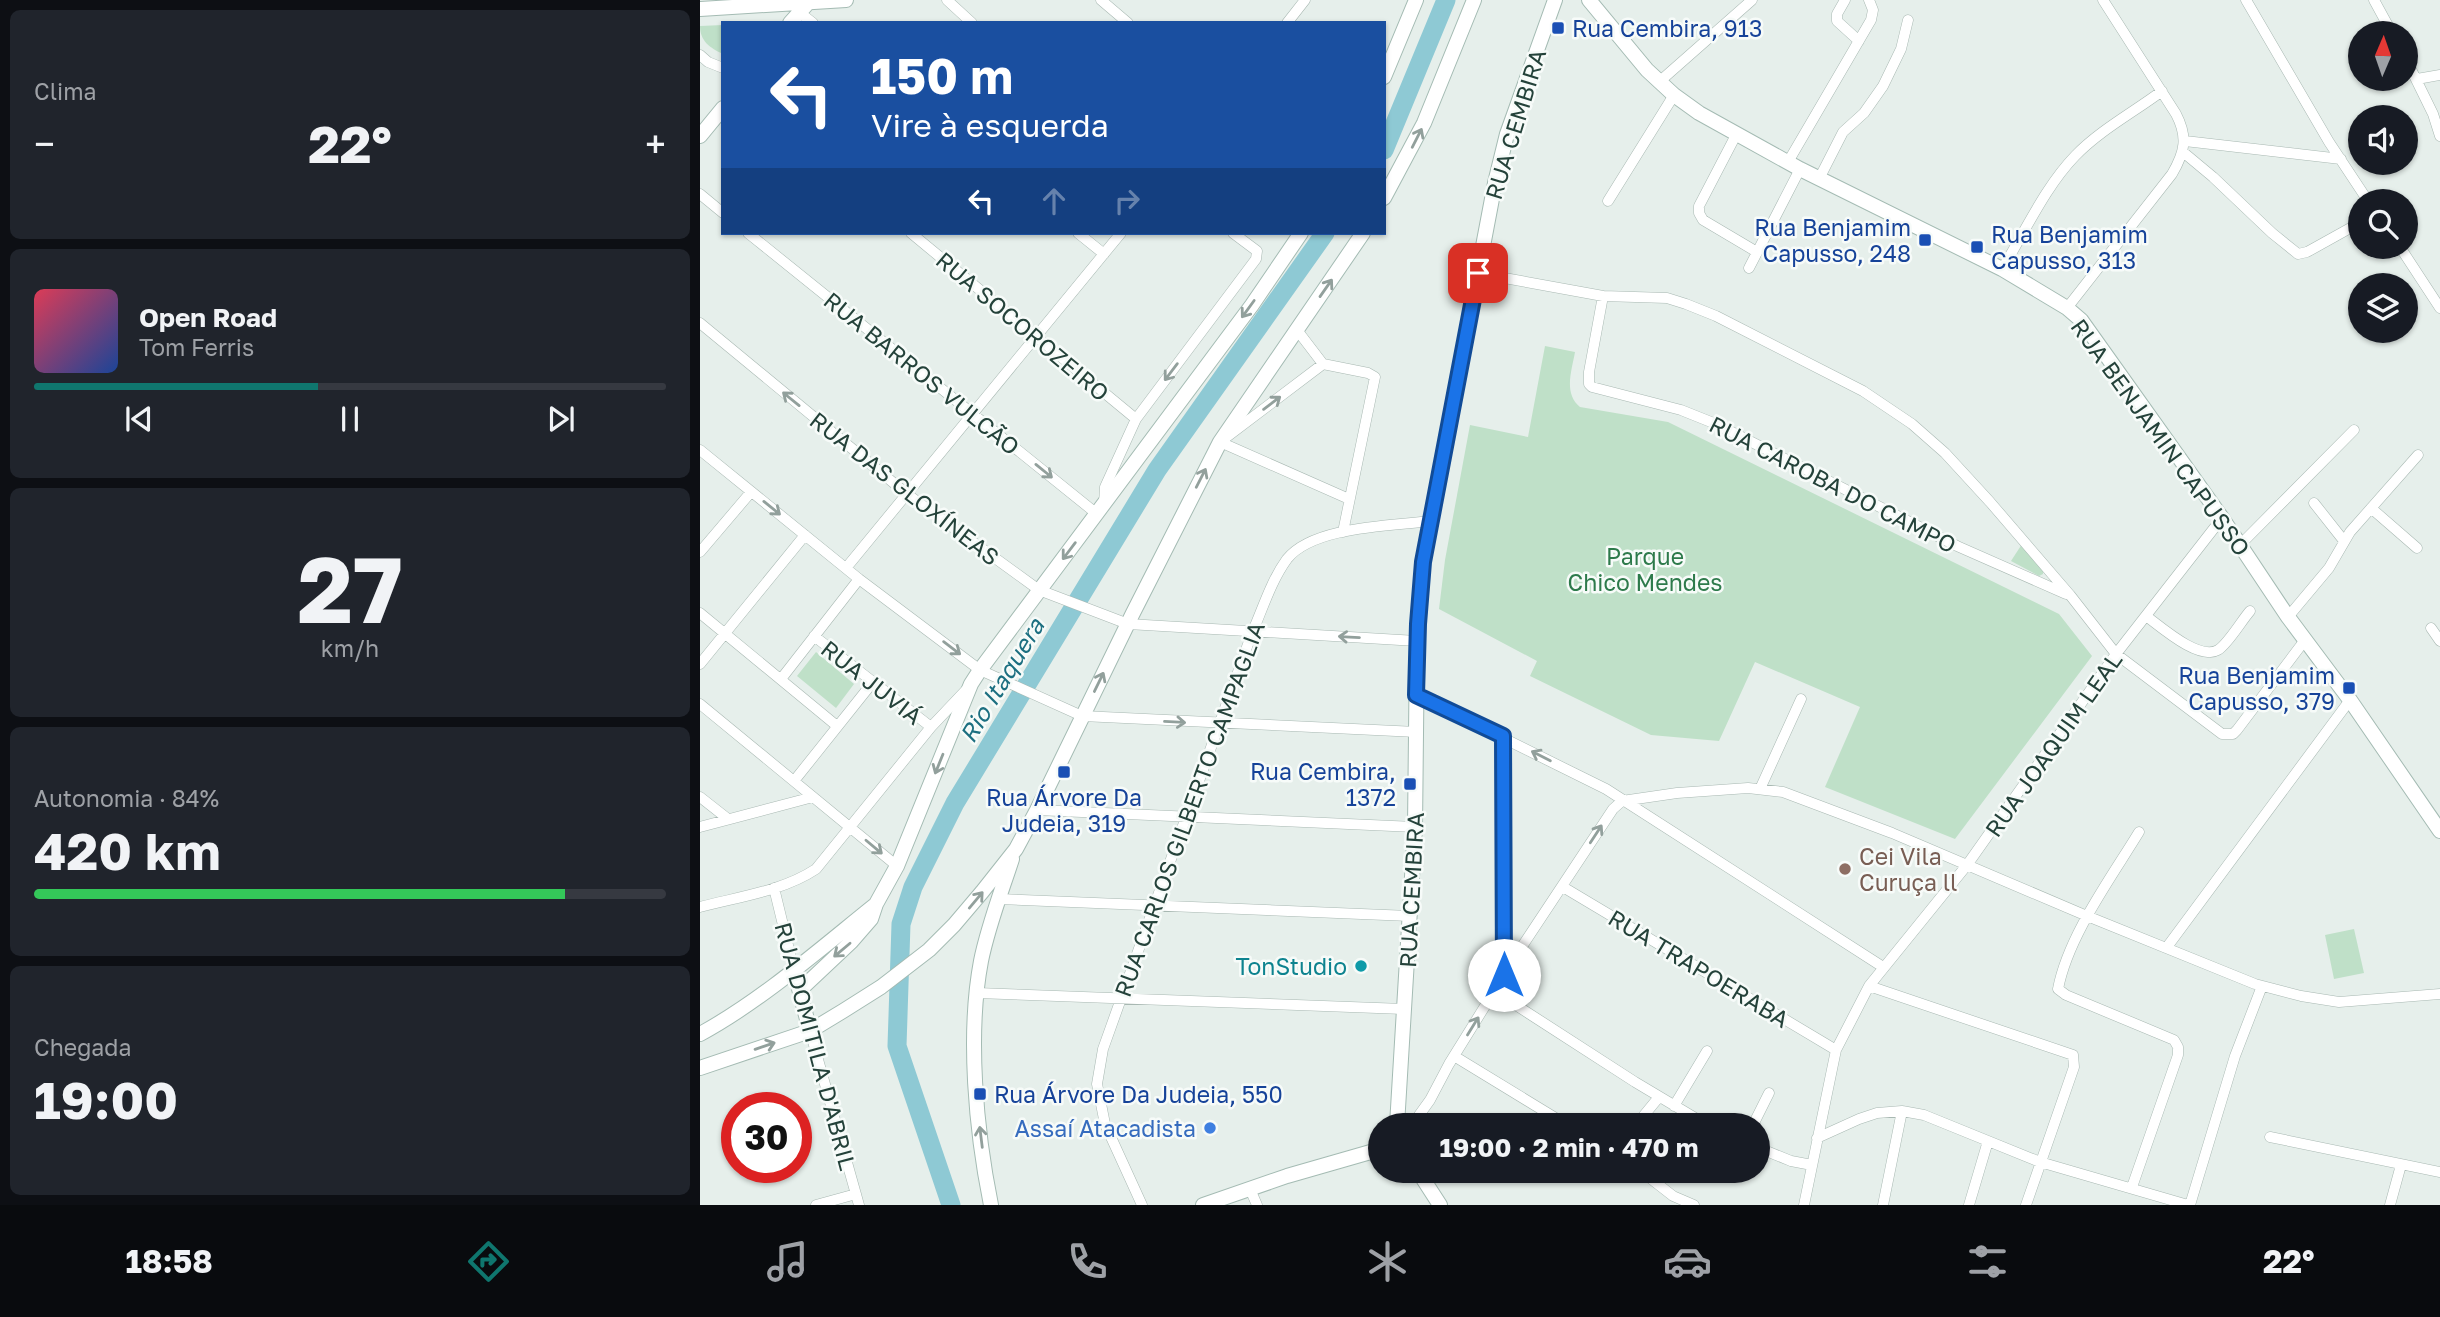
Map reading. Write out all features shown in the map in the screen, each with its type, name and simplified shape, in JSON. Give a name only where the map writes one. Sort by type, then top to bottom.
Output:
[{"type":"street","points":[[700,9],[742,3],[801,9],[846,0]]},
{"type":"street","points":[[947,0],[970,21]]},
{"type":"street","points":[[1101,0],[1127,21]]},
{"type":"street","points":[[1289,21],[1305,0]]},
{"type":"street","points":[[1386,73],[1416,0]]},
{"type":"street","points":[[1386,194],[1424,123],[1474,0]]},
{"type":"street","name":"RUA CEMBIRA","points":[[1397,1113],[1415,827],[1417,641],[1423,562],[1495,183],[1507,134],[1555,0]]},
{"type":"street","name":"RUA BENJAMIN CAPUSSO","points":[[1589,0],[1659,82],[1674,95],[1736,135],[2002,269],[2067,308],[2095,337],[2440,831]]},
{"type":"street","points":[[1659,82],[1752,0]]},
{"type":"street","points":[[1845,0],[1837,21],[1860,41]]},
{"type":"street","points":[[1749,268],[1794,165],[1872,15],[1869,0]]},
{"type":"street","points":[[2067,308],[2172,174],[2183,152],[2185,141],[2183,126],[2103,0]]},
{"type":"street","points":[[2246,0],[2360,189]]},
{"type":"street","points":[[2374,0],[2385,21]]},
{"type":"street","points":[[742,3],[744,21]]},
{"type":"street","points":[[1820,177],[1843,132],[1864,113],[1883,86],[1901,49],[1908,20]]},
{"type":"street","points":[[700,55],[721,67]]},
{"type":"street","points":[[2418,79],[2440,75]]},
{"type":"street","points":[[2418,81],[2440,136]]},
{"type":"street","points":[[2002,269],[2058,177],[2076,155],[2162,91]]},
{"type":"street","points":[[1608,201],[1674,95]]},
{"type":"street","points":[[700,136],[721,110]]},
{"type":"street","points":[[1736,135],[1699,206],[1699,213],[1703,220],[1757,252]]},
{"type":"street","points":[[2185,141],[2341,159]]},
{"type":"street","points":[[2183,152],[2298,254],[2307,252],[2348,229]]},
{"type":"street","points":[[700,194],[721,211]]},
{"type":"street","name":"RUA BARROS VULCÃO","points":[[750,235],[972,413],[1100,509]]},
{"type":"street","name":"RUA SOCOROZEIRO","points":[[913,235],[1136,419]]},
{"type":"street","points":[[1080,235],[1104,254]]},
{"type":"street","points":[[846,568],[1119,235]]},
{"type":"street","points":[[1100,509],[1105,487],[1136,419],[1256,259],[1257,251],[1236,235]]},
{"type":"street","points":[[700,907],[774,888],[816,869],[931,727],[971,684],[1252,305],[1300,235]]},
{"type":"street","points":[[991,1205],[976,1080],[974,1022],[986,941],[1016,849],[1082,716],[1121,622],[1220,442],[1362,235]]},
{"type":"street","points":[[2408,259],[2440,308]]},
{"type":"street","points":[[1478,273],[1603,296],[1667,298],[1686,303],[1863,391],[1912,424],[1945,453],[2070,595],[2116,654],[2216,731],[2227,735],[2237,730],[2305,640]]},
{"type":"street","name":"RUA CAROBA DO CAMPO","points":[[1603,296],[1589,372],[1589,384],[1592,387],[1681,410],[1716,424],[1957,546],[2070,595]]},
{"type":"street","name":"RUA DAS GLOXÍNEAS","points":[[700,323],[907,494],[1039,590],[1121,622],[1252,633],[1417,641]]},
{"type":"street","points":[[1297,330],[1323,364],[1368,373],[1375,377],[1343,531]]},
{"type":"street","points":[[1220,442],[1323,364]]},
{"type":"street","points":[[2240,545],[2354,430]]},
{"type":"street","points":[[1220,442],[1349,499]]},
{"type":"street","points":[[700,450],[859,579],[980,670],[1082,716],[1417,732]]},
{"type":"street","points":[[2288,617],[2329,568],[2344,541],[2418,455]]},
{"type":"street","points":[[701,548],[751,492]]},
{"type":"street","points":[[2314,503],[2344,541]]},
{"type":"street","points":[[2371,508],[2417,548]]},
{"type":"street","name":"RUA JOAQUIM LEAL","points":[[1804,1205],[1836,1050],[1869,986],[1967,865],[2116,654],[2222,518]]},
{"type":"street","name":"RUA CARLOS GILBERTO CAMPAGLIA","points":[[1142,1205],[1105,1124],[1098,1092],[1103,1049],[1252,633],[1277,576],[1289,557],[1307,543],[1343,531],[1431,521]]},
{"type":"street","points":[[700,664],[805,535]]},
{"type":"street","points":[[781,679],[859,579]]},
{"type":"street","points":[[2146,616],[2178,639],[2201,652],[2208,652],[2218,649],[2250,611]]},
{"type":"street","points":[[700,612],[837,726]]},
{"type":"street","points":[[2431,628],[2440,641]]},
{"type":"street","name":"RUA JUVIÁ","points":[[814,636],[931,727]]},
{"type":"street","points":[[794,781],[873,682]]},
{"type":"street","points":[[800,990],[871,919],[876,904],[897,866],[971,684]]},
{"type":"street","points":[[1416,695],[1606,789],[1883,967]]},
{"type":"street","points":[[1760,789],[1801,699]]},
{"type":"street","points":[[2167,947],[2350,700]]},
{"type":"street","points":[[700,704],[897,866]]},
{"type":"street","points":[[1503,736],[1504,975]]},
{"type":"street","points":[[1421,1113],[1504,975],[1608,815],[1622,801],[1712,790],[1760,789],[1783,792],[1818,804],[2262,986],[2339,1002],[2440,994]]},
{"type":"street","points":[[700,797],[728,819]]},
{"type":"street","points":[[700,827],[813,797]]},
{"type":"street","points":[[1037,810],[1415,827]]},
{"type":"street","points":[[2132,1187],[2178,1047],[2174,1040],[2060,992],[2058,986],[2087,916],[2139,832]]},
{"type":"street","points":[[700,1068],[810,1031],[881,987],[929,950],[954,925],[1016,849]]},
{"type":"street","name":"RUA TRAPOERABA","points":[[1563,887],[1836,1050]]},
{"type":"street","name":"RUA DOMITILA D'ABRIL","points":[[774,888],[857,1200]]},
{"type":"street","points":[[999,900],[1410,916]]},
{"type":"street","points":[[700,1034],[794,970],[876,904]]},
{"type":"street","points":[[1869,986],[2073,1055],[2074,1067],[2026,1205]]},
{"type":"street","points":[[1817,1138],[1859,1119],[1902,1111],[1924,1115],[2040,1162],[2189,1205],[2235,1056],[2262,986]]},
{"type":"street","points":[[1494,991],[1686,1113]]},
{"type":"street","points":[[977,993],[1404,1009]]},
{"type":"street","points":[[1674,1106],[1707,1051]]},
{"type":"street","points":[[1454,1056],[1547,1113]]},
{"type":"street","points":[[1759,1113],[1769,1093]]},
{"type":"street","points":[[1646,1113],[1659,1097]]},
{"type":"street","points":[[1883,1205],[1902,1111]]},
{"type":"street","points":[[2270,1137],[2440,1172]]},
{"type":"street","points":[[1969,1205],[1988,1141]]},
{"type":"street","points":[[1770,1152],[1791,1161],[1812,1165]]},
{"type":"street","points":[[1203,1205],[1368,1153]]},
{"type":"street","points":[[2390,1205],[2401,1165]]},
{"type":"street","points":[[1426,1183],[1440,1205]]},
{"type":"street","points":[[1656,1183],[1673,1196],[1694,1205]]},
{"type":"street","points":[[1250,1189],[1257,1205]]},
{"type":"street","points":[[816,1205],[857,1200]]},
{"type":"green space","points":[[721,25],[721,53],[707,43],[700,26]]},
{"type":"green space","name":"Parque Chico Mendes","points":[[1545,346],[1575,352],[1570,388],[1580,407],[1668,422],[2059,614],[2092,656],[1955,839],[1825,787],[1860,707],[1755,662],[1719,741],[1651,735],[1530,676],[1537,661],[1439,609],[1445,560],[1470,425],[1528,437]]},
{"type":"green space","points":[[2022,544],[2043,574],[2039,576],[2011,561]]},
{"type":"green space","points":[[816,652],[854,684],[836,708],[797,676]]},
{"type":"green space","points":[[2354,929],[2364,973],[2334,979],[2325,935]]},
{"type":"waterway","name":"Rio Itaquera","points":[[1386,145],[1446,0]]},
{"type":"waterway","name":"Rio Itaquera","points":[[951,1205],[897,1046],[901,924],[913,887],[955,803],[1157,470],[1324,235]]},
{"type":"place","name":"Rua Cembira, 913","points":[[1558,28]]},
{"type":"place","name":"Rua Benjamim Capusso, 248","points":[[1925,240]]},
{"type":"place","name":"Rua Benjamim Capusso, 313","points":[[1977,247]]},
{"type":"place","name":"Rua Benjamim Capusso, 379","points":[[2349,688]]},
{"type":"place","name":"Rua Árvore Da Judeia, 319","points":[[1064,772]]},
{"type":"place","name":"Rua Cembira, 1372","points":[[1410,784]]},
{"type":"place","name":"Cei Vila Curuça ll","points":[[1845,869]]},
{"type":"place","name":"TonStudio","points":[[1361,966]]},
{"type":"place","name":"Rua Árvore Da Judeia, 550","points":[[980,1094]]},
{"type":"place","name":"Assaí Atacadista","points":[[1210,1128]]},
{"type":"route","points":[[1478,273],[1423,562],[1416,695],[1503,736],[1504,975]]}]
